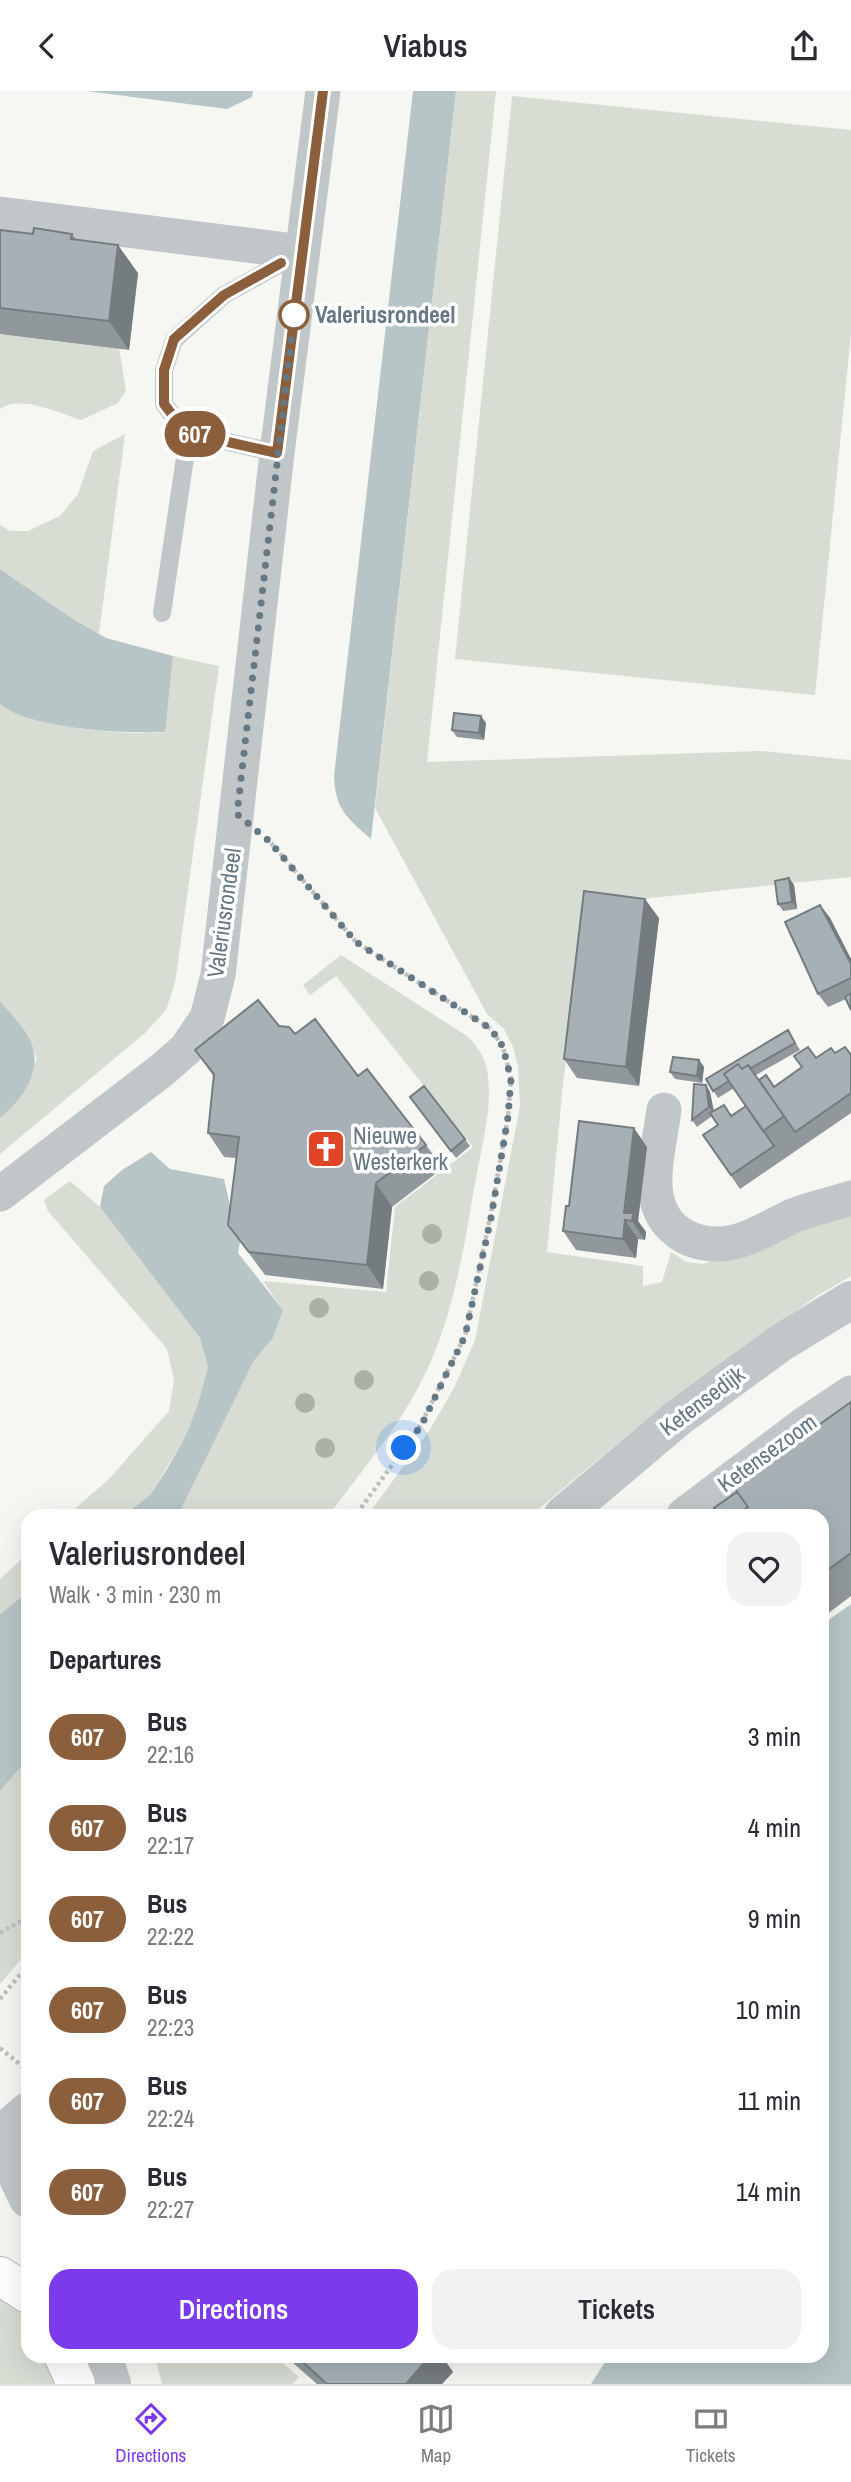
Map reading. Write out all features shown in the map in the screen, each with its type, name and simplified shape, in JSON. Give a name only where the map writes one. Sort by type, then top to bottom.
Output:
[{"type":"main road","points":[[0,2276],[21,2288]]},
{"type":"main road","points":[[67,2363],[76,2384]]},
{"type":"street","name":"Valeriusrondeel","points":[[0,1194],[162,1070],[186,1049],[207,1017],[218,975],[277,453],[323,91]]},
{"type":"street","points":[[0,214],[302,252]]},
{"type":"street","points":[[664,1110],[655,1185],[659,1211],[670,1228],[687,1238],[698,1243],[744,1239],[796,1215],[851,1198]]},
{"type":"street","name":"Ketensedijk","points":[[570,1509],[679,1417],[782,1342],[851,1300]]},
{"type":"street","name":"Ketensezoom","points":[[692,1509],[806,1423],[851,1393]]},
{"type":"street","points":[[21,2118],[0,2138],[21,2184]]},
{"type":"street","points":[[105,2363],[112,2384]]},
{"type":"lane","points":[[277,453],[197,435],[177,421],[164,404],[164,370],[174,339],[224,295],[302,252]]},
{"type":"lane","points":[[162,613],[186,451],[197,435]]},
{"type":"path","points":[[237,814],[269,841],[356,942],[491,1029],[503,1047],[511,1079],[508,1117],[491,1218],[465,1336],[421,1426],[360,1509]]},
{"type":"path","points":[[0,1933],[21,1921]]},
{"type":"path","points":[[0,1999],[21,1974]]},
{"type":"path","points":[[0,2048],[21,2065]]},
{"type":"shaded area","points":[[86,91],[253,91],[252,97],[227,109]]},
{"type":"shaded area","points":[[413,91],[456,91],[371,839],[344,812],[337,797],[334,776]]},
{"type":"shaded area","points":[[456,91],[496,91],[427,762],[761,751],[851,760],[851,877],[584,905],[547,1252],[643,1266],[643,1286],[662,1282],[671,1252],[686,1262],[703,1264],[796,1225],[851,1209],[851,1276],[817,1296],[667,1403],[538,1509],[372,1509],[429,1431],[455,1386],[475,1340],[520,1106],[518,1066],[513,1047],[504,1029],[487,1014],[375,808]]},
{"type":"shaded area","points":[[512,96],[851,130],[851,333],[815,695],[455,659]]},
{"type":"shaded area","points":[[0,328],[118,342],[126,391],[118,403],[81,420],[28,404],[18,403],[0,409]]},
{"type":"shaded area","points":[[125,434],[99,634],[0,569],[0,525],[10,531],[28,531],[60,516],[78,494],[93,451]]},
{"type":"shaded area","points":[[0,569],[106,638],[173,656],[165,732],[103,731],[54,724],[32,719],[0,704]]},
{"type":"shaded area","points":[[173,656],[219,666],[175,983],[166,1010],[145,1033],[0,1154],[0,1118],[37,1059],[29,1037],[0,1001],[0,704],[32,719],[54,724],[103,731],[164,733]]},
{"type":"shaded area","points":[[341,955],[467,1036],[479,1050],[486,1065],[489,1102],[463,1253],[444,1327],[425,1374],[405,1411],[334,1509],[179,1509],[253,1362],[273,1338],[283,1310],[263,1281],[386,1292],[395,1207],[473,1147],[336,976],[310,995],[303,985]]},
{"type":"shaded area","points":[[0,1001],[28,1036],[35,1059],[30,1081],[24,1092],[0,1118]]},
{"type":"shaded area","points":[[151,1152],[170,1169],[224,1179],[234,1223],[243,1224],[238,1253],[283,1310],[273,1338],[253,1362],[181,1509],[132,1509],[150,1495],[185,1437],[208,1367],[200,1338],[100,1207],[104,1186],[122,1170]]},
{"type":"shaded area","points":[[70,1181],[100,1207],[200,1338],[208,1367],[197,1407],[185,1437],[150,1495],[132,1509],[75,1509],[110,1478],[169,1411],[174,1380],[167,1349],[48,1211],[44,1200]]},
{"type":"shaded area","points":[[21,1560],[21,1598],[0,1614],[0,1579]]},
{"type":"shaded area","points":[[21,1598],[21,1767],[0,1791],[0,1614]]},
{"type":"shaded area","points":[[851,1604],[851,2384],[591,2384],[604,2363],[829,2363],[829,1620]]},
{"type":"shaded area","points":[[21,1767],[21,1959],[0,1984],[0,1791]]},
{"type":"shaded area","points":[[0,2288],[21,2307],[21,2363],[54,2363],[62,2384],[0,2384]]},
{"type":"shaded area","points":[[157,2363],[283,2363],[299,2377],[293,2384],[162,2384]]},
{"type":"building","points":[[34,228],[72,234],[71,239],[118,245],[109,321],[0,308],[0,230],[33,234]]},
{"type":"building","points":[[454,713],[481,716],[479,733],[452,730]]},
{"type":"building","points":[[789,878],[792,902],[778,904],[775,881]]},
{"type":"building","points":[[584,891],[645,899],[626,1067],[564,1059]]},
{"type":"building","points":[[820,905],[851,964],[851,978],[818,994],[785,922]]},
{"type":"building","points":[[851,993],[851,1010],[845,997]]},
{"type":"building","name":"Nieuwe Westerkerk","points":[[258,1000],[279,1026],[289,1027],[295,1034],[315,1019],[358,1076],[367,1069],[426,1145],[376,1183],[367,1265],[249,1252],[228,1225],[239,1137],[208,1133],[214,1074],[195,1050]]},
{"type":"building","points":[[788,1030],[795,1043],[751,1068],[748,1065],[742,1069],[738,1064],[724,1074],[729,1081],[713,1091],[706,1079]]},
{"type":"building","points":[[808,1047],[816,1058],[831,1048],[835,1053],[845,1047],[851,1055],[851,1093],[795,1132],[759,1080],[766,1075],[774,1087],[802,1067],[794,1056]]},
{"type":"building","points":[[673,1057],[699,1060],[697,1076],[670,1072]]},
{"type":"building","points":[[738,1064],[742,1069],[748,1065],[784,1116],[763,1131],[724,1074]]},
{"type":"building","points":[[694,1084],[706,1085],[709,1107],[692,1120]]},
{"type":"building","points":[[424,1086],[465,1139],[451,1151],[410,1097]]},
{"type":"building","points":[[724,1105],[731,1116],[746,1106],[774,1146],[731,1175],[703,1135],[718,1125],[710,1113]]},
{"type":"building","points":[[579,1121],[634,1128],[624,1213],[633,1213],[632,1221],[625,1220],[623,1239],[563,1231],[566,1206],[569,1206]]},
{"type":"building","points":[[851,1402],[851,1553],[829,1569],[829,1509],[745,1509],[748,1507],[733,1486]]},
{"type":"building","points":[[737,1492],[748,1507],[745,1509],[714,1508]]},
{"type":"building","points":[[304,2363],[424,2363],[406,2384],[327,2384]]},
{"type":"bus line","name":"607","points":[[281,263],[224,295],[174,339],[164,370],[164,404],[177,421],[197,435],[277,453],[323,91]]},
{"type":"place","name":"Valeriusrondeel","points":[[294,315]]},
{"type":"place","name":"Nieuwe Westerkerk","points":[[326,1149]]},
{"type":"route","points":[[294,315],[237,814],[269,841],[356,942],[491,1029],[503,1047],[511,1079],[508,1117],[491,1218],[465,1336],[421,1426],[404,1448]]}]
